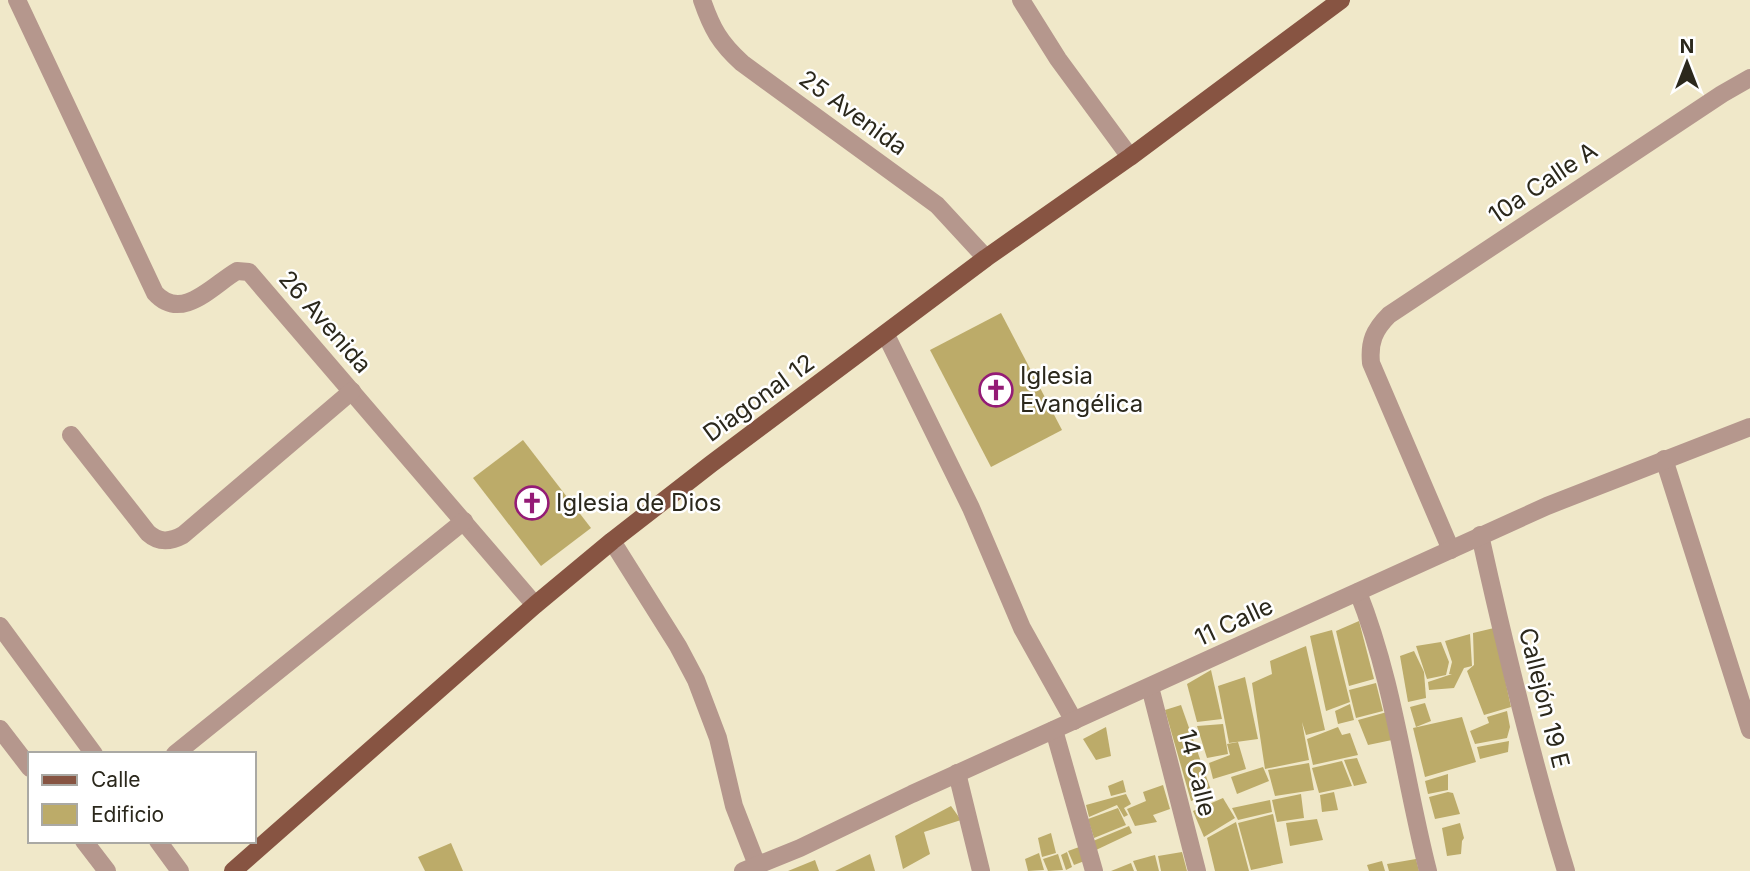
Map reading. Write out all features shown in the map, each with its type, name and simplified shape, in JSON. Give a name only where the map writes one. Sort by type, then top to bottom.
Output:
[{"type":"main road","name":"Diagonal 12","points":[[233,871],[535,605],[612,541],[986,258],[1130,157],[1341,0]]},
{"type":"street","name":"26 Avenida","points":[[17,0],[160,299],[170,303],[194,301],[237,271],[248,272],[535,605]]},
{"type":"street","name":"25 Avenida","points":[[702,0],[724,47],[742,63],[937,205],[952,218],[986,258]]},
{"type":"street","points":[[1021,0],[1058,59],[1130,157]]},
{"type":"street","name":"10a Calle A","points":[[1451,550],[1371,363],[1372,338],[1389,315],[1750,78]]},
{"type":"street","points":[[886,335],[971,508],[1022,628],[1073,721]]},
{"type":"street","points":[[71,435],[148,533],[159,540],[170,541],[183,535],[352,391]]},
{"type":"street","name":"11 Calle","points":[[750,868],[800,848],[957,773],[1480,535],[1750,427]]},
{"type":"street","points":[[1664,460],[1750,730]]},
{"type":"street","points":[[177,752],[464,521]]},
{"type":"street","name":"Callejón 19 E","points":[[1480,535],[1513,678],[1545,803],[1566,871]]},
{"type":"street","points":[[612,541],[678,646],[696,680],[718,738],[750,868]]},
{"type":"street","points":[[1358,592],[1387,682],[1428,871]]},
{"type":"street","points":[[0,626],[93,752]]},
{"type":"street","name":"14 Calle","points":[[1150,687],[1197,871]]},
{"type":"street","points":[[0,729],[28,765]]},
{"type":"street","points":[[1054,730],[1094,871]]},
{"type":"street","points":[[957,773],[981,871]]},
{"type":"street","points":[[86,843],[107,871]]},
{"type":"street","points":[[159,843],[180,871]]},
{"type":"building","name":"Iglesia Evangélica","points":[[1001,313],[1062,430],[991,467],[930,350]]},
{"type":"building","name":"Iglesia de Dios","points":[[523,440],[591,528],[541,566],[473,478]]},
{"type":"building","points":[[1359,621],[1374,679],[1349,686],[1336,631]]},
{"type":"building","points":[[1494,628],[1511,707],[1484,715],[1467,671],[1474,665],[1473,633]]},
{"type":"building","points":[[1332,630],[1350,702],[1326,711],[1310,636]]},
{"type":"building","points":[[1470,634],[1472,666],[1464,668],[1454,688],[1429,690],[1428,682],[1452,674],[1449,674],[1452,662],[1445,641]]},
{"type":"building","points":[[1441,642],[1449,662],[1446,675],[1427,679],[1416,646]]},
{"type":"building","points":[[1306,646],[1325,730],[1306,735],[1302,722],[1309,760],[1265,769],[1252,683],[1272,674],[1270,661]]},
{"type":"building","points":[[1414,651],[1424,672],[1426,698],[1408,702],[1400,656]]},
{"type":"building","points":[[1211,670],[1222,719],[1197,722],[1187,684]]},
{"type":"building","points":[[1245,677],[1258,739],[1229,743],[1218,686]]},
{"type":"building","points":[[1376,683],[1383,711],[1356,718],[1349,690]]},
{"type":"building","points":[[1425,703],[1431,721],[1416,727],[1410,707]]},
{"type":"building","points":[[1350,704],[1354,720],[1338,724],[1335,711]]},
{"type":"building","points":[[1181,705],[1212,793],[1191,801],[1165,710]]},
{"type":"building","points":[[1507,711],[1510,727],[1507,738],[1475,744],[1470,731],[1489,723],[1487,717]]},
{"type":"building","points":[[1387,712],[1392,740],[1368,745],[1358,720]]},
{"type":"building","points":[[1462,717],[1476,762],[1425,777],[1413,728]]},
{"type":"building","points":[[1223,724],[1228,754],[1207,758],[1197,726]]},
{"type":"building","points":[[1106,727],[1111,756],[1096,760],[1083,739]]},
{"type":"building","points":[[1338,727],[1342,735],[1350,733],[1358,755],[1313,765],[1307,739]]},
{"type":"building","points":[[1509,741],[1508,752],[1480,759],[1477,747]]},
{"type":"building","points":[[1238,742],[1246,769],[1213,779],[1209,763],[1230,755],[1227,744]]},
{"type":"building","points":[[1357,758],[1367,783],[1354,786],[1344,760]]},
{"type":"building","points":[[1342,761],[1352,786],[1319,793],[1312,768]]},
{"type":"building","points":[[1309,763],[1314,790],[1275,796],[1268,770]]},
{"type":"building","points":[[1263,767],[1269,781],[1237,794],[1231,777]]},
{"type":"building","points":[[1448,774],[1448,790],[1428,794],[1425,781]]},
{"type":"building","points":[[1123,780],[1126,792],[1111,796],[1108,786]]},
{"type":"building","points":[[1163,785],[1170,809],[1153,815],[1157,822],[1135,826],[1127,809],[1146,801],[1143,792]]},
{"type":"building","points":[[1334,792],[1338,810],[1322,812],[1320,795]]},
{"type":"building","points":[[1453,793],[1460,814],[1435,819],[1429,797]]},
{"type":"building","points":[[1126,794],[1131,804],[1124,808],[1128,815],[1124,817],[1117,805],[1089,817],[1086,805]]},
{"type":"building","points":[[1301,794],[1304,818],[1277,822],[1272,800]]},
{"type":"building","points":[[1223,798],[1235,818],[1204,837],[1193,811]]},
{"type":"building","points":[[1270,800],[1272,812],[1238,820],[1232,808]]},
{"type":"building","points":[[951,806],[961,820],[924,832],[930,854],[903,869],[895,836]]},
{"type":"building","points":[[1118,808],[1126,825],[1094,838],[1088,819]]},
{"type":"building","points":[[1273,814],[1283,863],[1251,870],[1238,823]]},
{"type":"building","points":[[1317,819],[1323,840],[1290,846],[1286,823]]},
{"type":"building","points":[[1236,822],[1249,871],[1215,871],[1207,838]]},
{"type":"building","points":[[1460,823],[1464,838],[1461,854],[1447,856],[1442,828]]},
{"type":"building","points":[[1129,826],[1132,833],[1096,850],[1093,841]]},
{"type":"building","points":[[1051,833],[1056,853],[1042,857],[1038,838]]},
{"type":"building","points":[[451,843],[463,871],[425,871],[418,857]]},
{"type":"building","points":[[1082,846],[1087,860],[1074,865],[1068,851]]},
{"type":"building","points":[[1067,852],[1072,867],[1066,870],[1061,855]]},
{"type":"building","points":[[1182,852],[1187,871],[1161,871],[1158,856]]},
{"type":"building","points":[[1039,853],[1044,870],[1028,871],[1025,859]]},
{"type":"building","points":[[870,854],[875,871],[835,871]]},
{"type":"building","points":[[1058,854],[1063,870],[1048,871],[1043,859]]},
{"type":"building","points":[[1155,855],[1159,871],[1137,871],[1133,861]]},
{"type":"building","points":[[1416,859],[1419,871],[1389,871],[1387,864]]},
{"type":"building","points":[[815,860],[819,871],[788,871]]},
{"type":"building","points":[[1382,861],[1385,871],[1369,871],[1367,865]]},
{"type":"building","points":[[1131,863],[1134,871],[1111,871]]},
{"type":"place","name":"Iglesia Evangélica","points":[[996,390]]},
{"type":"place","name":"Iglesia de Dios","points":[[532,503]]}]
